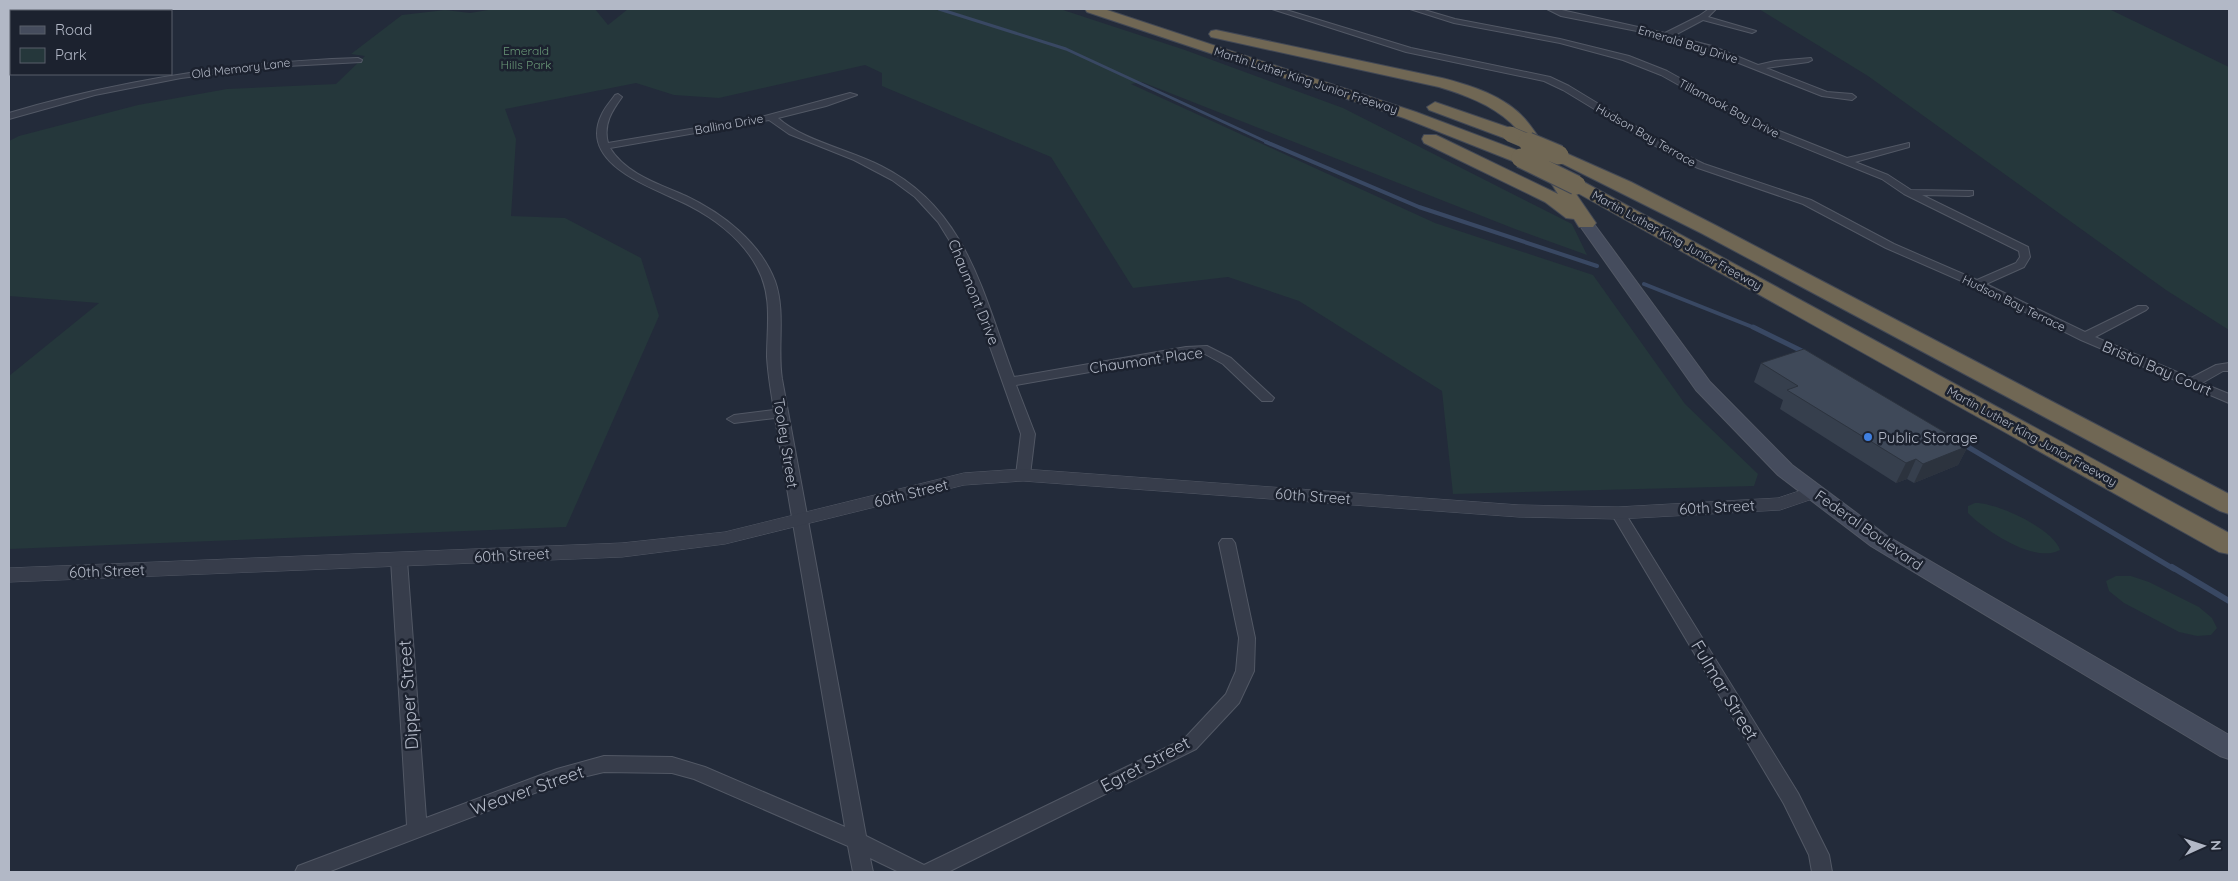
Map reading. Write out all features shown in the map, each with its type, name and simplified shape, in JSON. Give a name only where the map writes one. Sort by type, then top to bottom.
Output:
[{"type":"highway","name":"Martin Luther King Junior Freeway","points":[[1095,10],[1410,115],[1521,158],[1576,185],[2229,545]]},
{"type":"highway","name":"Martin Luther King Junior Freeway","points":[[1354,79],[1211,33],[1442,84],[1466,90],[1494,103],[1518,122],[1586,223]]},
{"type":"highway","points":[[1237,58],[1418,132],[1551,198],[1586,223]]},
{"type":"highway","name":"Martin Luther King Junior Freeway","points":[[1418,100],[1510,134],[1625,186],[2229,505]]},
{"type":"main road","name":"Federal Boulevard","points":[[1586,223],[1705,389],[1785,470],[1879,541],[2229,748]]},
{"type":"street","name":"Hudson Bay Terrace","points":[[1276,9],[1338,26],[1379,42],[1547,79],[1566,88],[1670,151],[1694,162],[1807,202],[1890,246],[1977,284],[2085,337]]},
{"type":"street","name":"Tillamook Bay Drive","points":[[1414,9],[1454,21],[1560,41],[1626,58],[1664,73],[1759,126],[1885,177],[1908,192],[2024,248],[2026,257],[2020,265],[1977,284]]},
{"type":"street","name":"Emerald Bay Drive","points":[[1550,9],[1564,14],[1666,36],[1709,48],[1825,94],[1852,97]]},
{"type":"street","points":[[1666,36],[1702,18],[1713,9]]},
{"type":"street","points":[[1702,18],[1752,31]]},
{"type":"street","name":"Old Memory Lane","points":[[9,116],[93,93],[204,71],[280,63],[358,60]]},
{"type":"street","points":[[1758,67],[1784,61],[1808,60]]},
{"type":"street","name":"Ballina Drive","points":[[604,146],[771,117],[822,106],[853,95]]},
{"type":"street","points":[[604,146],[602,134],[604,120],[618,97]]},
{"type":"street","name":"Chaumont Drive","points":[[771,117],[791,133],[870,164],[904,184],[929,204],[945,224],[962,252],[1028,434],[1022,475]]},
{"type":"street","points":[[1846,160],[1906,145]]},
{"type":"street","name":"Tooley Street","points":[[604,146],[620,167],[644,183],[694,204],[722,222],[745,243],[759,260],[774,293],[774,367],[799,521],[863,872]]},
{"type":"street","points":[[1908,192],[1969,193]]},
{"type":"street","points":[[2085,337],[2142,308]]},
{"type":"street","name":"Bristol Bay Court","points":[[2085,337],[2229,398]]},
{"type":"street","name":"Chaumont Place","points":[[1009,382],[1186,351],[1208,350],[1227,361],[1267,398]]},
{"type":"street","points":[[2192,383],[2220,368],[2229,367]]},
{"type":"street","points":[[734,419],[781,412]]},
{"type":"street","name":"60th Street","points":[[9,575],[622,550],[725,538],[964,479],[1022,475],[1519,511],[1618,512],[1780,504],[1814,492]]},
{"type":"street","name":"Fulmar Street","points":[[1618,512],[1792,799],[1819,855],[1822,872]]},
{"type":"street","name":"Egret Street","points":[[930,872],[1190,744],[1233,698],[1245,671],[1247,638],[1227,543]]},
{"type":"street","name":"Dipper Street","points":[[399,560],[417,830]]},
{"type":"street","name":"Weaver Street","points":[[305,872],[564,774],[604,764],[672,765],[698,772],[857,841],[918,872]]},
{"type":"green space","name":"Emerald Hills Park","points":[[494,9],[595,9],[608,25],[628,9],[1060,9],[1185,50],[1343,108],[1572,224],[1587,255],[1515,229],[1142,82],[1131,84],[1435,223],[1593,275],[1685,404],[1758,474],[1754,486],[1453,494],[1442,391],[1299,301],[1228,277],[1133,288],[1051,157],[882,86],[882,73],[865,65],[719,98],[674,95],[636,83],[505,109],[516,139],[511,216],[565,218],[641,258],[659,316],[566,527],[9,549],[9,376],[99,303],[9,296],[9,141],[19,136],[138,105],[227,89],[336,84],[365,56],[351,54],[402,15],[445,10],[470,13]]},
{"type":"green space","points":[[1759,9],[2109,9],[2229,67],[2229,330],[2166,290],[1868,76]]},
{"type":"green space","points":[[1975,503],[1996,507],[2023,518],[2047,534],[2060,550],[2050,553],[2038,553],[2011,544],[1986,528],[1968,513],[1968,506]]},
{"type":"green space","points":[[2116,576],[2131,576],[2149,582],[2199,607],[2212,618],[2217,628],[2211,635],[2197,636],[2179,632],[2124,603],[2109,591],[2106,581]]},
{"type":"building","points":[[1804,349],[1968,446],[1923,464],[1916,459],[1906,463],[1787,390],[1798,386],[1761,363]]},
{"type":"waterway","points":[[939,9],[1066,49],[1269,143]]},
{"type":"waterway","points":[[1266,142],[1419,207],[1597,266]]},
{"type":"waterway","points":[[1644,284],[1755,328]]},
{"type":"waterway","points":[[1753,327],[1806,353]]},
{"type":"waterway","points":[[1963,444],[2174,569]]},
{"type":"waterway","points":[[2172,567],[2229,601]]},
{"type":"place","name":"Public Storage","points":[[1868,437]]}]
